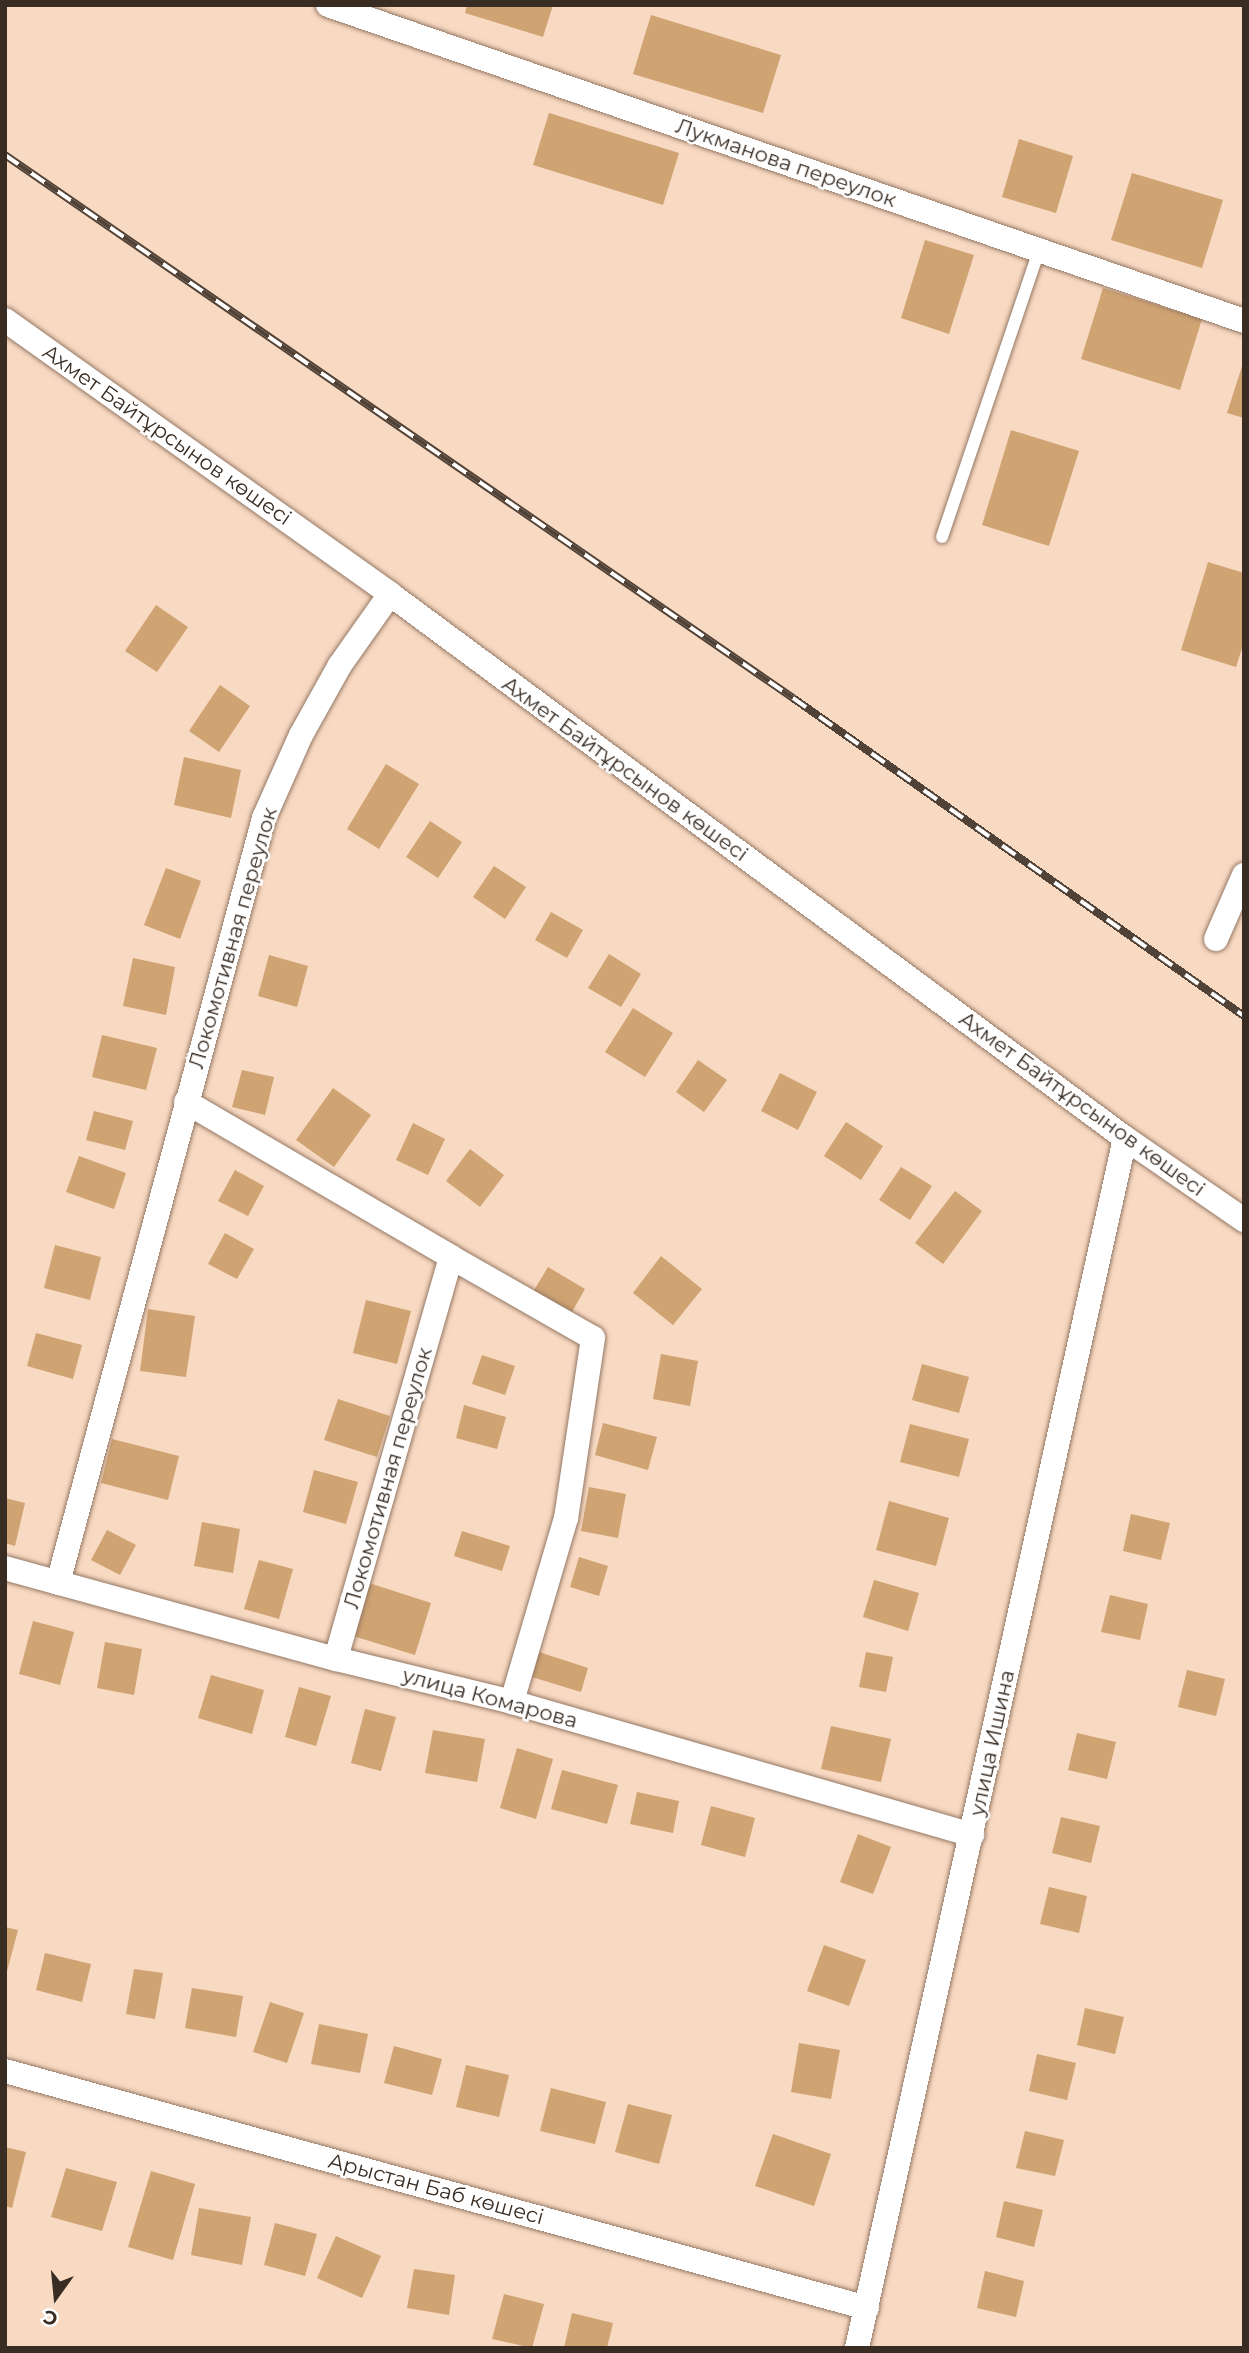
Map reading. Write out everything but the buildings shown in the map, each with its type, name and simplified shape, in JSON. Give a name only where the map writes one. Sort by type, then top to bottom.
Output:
[{"type":"street","name":"Лукманова переулок","points":[[328,5],[1244,321]]},
{"type":"street","name":"Ахмет Байтұрсынов көшесі","points":[[5,320],[390,594],[1125,1138],[1244,1220]]},
{"type":"street","name":"Локомотивная переулок","points":[[58,1583],[264,818],[301,735],[340,665],[390,594]]},
{"type":"street","points":[[1216,939],[1244,876]]},
{"type":"street","points":[[186,1102],[593,1338],[566,1518],[512,1702]]},
{"type":"street","name":"улица Ишина","points":[[857,2348],[1125,1138]]},
{"type":"street","name":"Локомотивная переулок","points":[[336,1659],[451,1257]]},
{"type":"street","name":"улица Комарова","points":[[5,1568],[336,1659],[512,1702],[972,1835]]},
{"type":"street","name":"Арыстан Баб көшесі","points":[[5,2071],[867,2308]]},
{"type":"lane","points":[[942,537],[1038,250]]},
{"type":"railway","points":[[5,155],[793,698],[1244,1016]]}]
